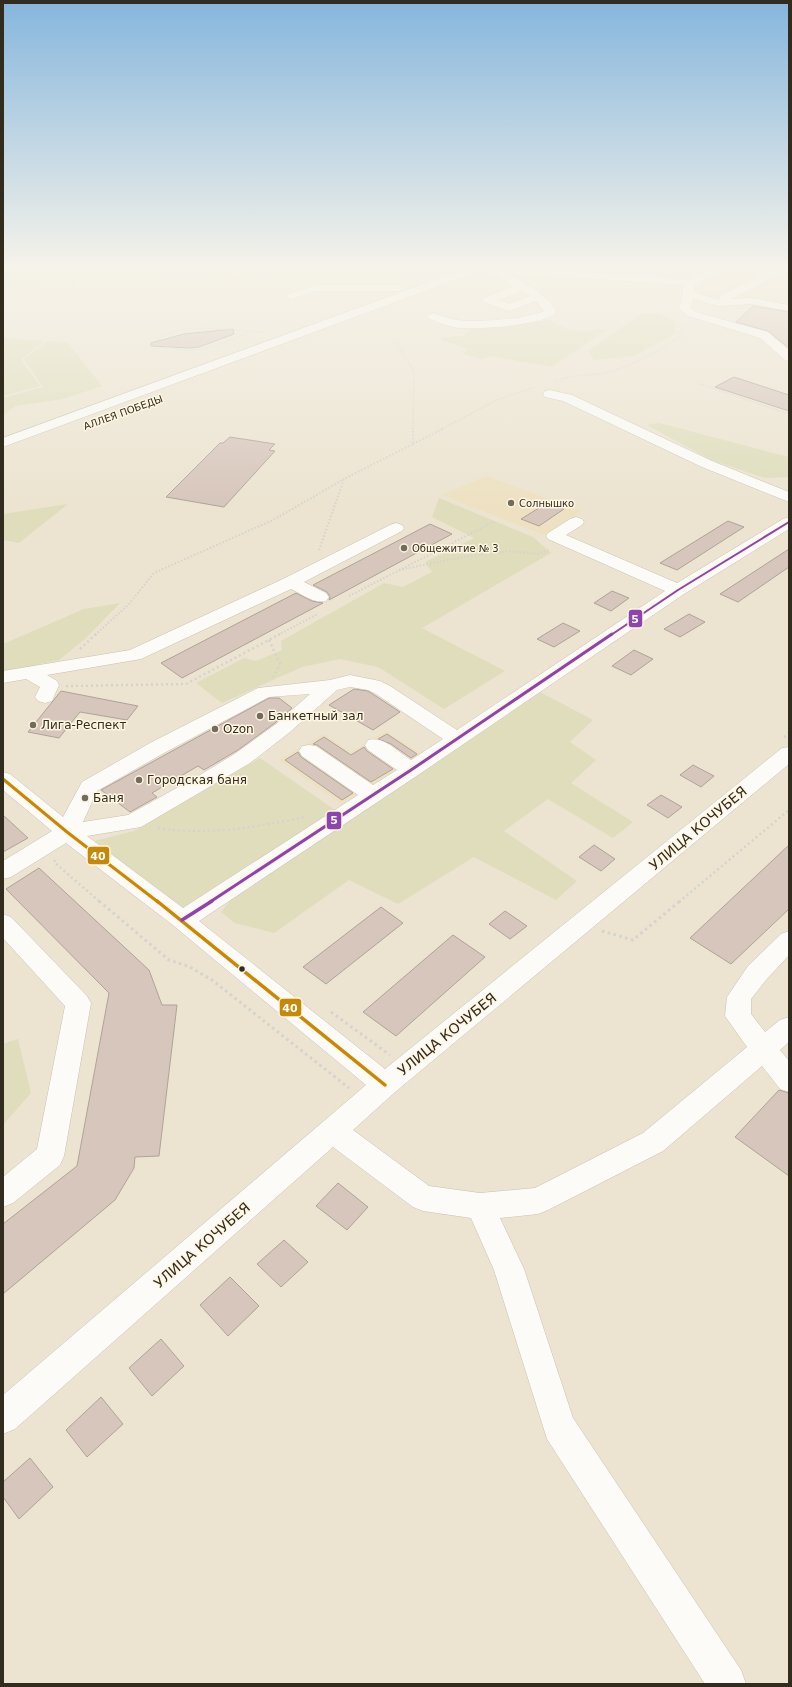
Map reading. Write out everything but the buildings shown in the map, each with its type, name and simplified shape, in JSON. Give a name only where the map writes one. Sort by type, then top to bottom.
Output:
[{"type":"street","points":[[201,377],[262,347]]},
{"type":"street","points":[[7,442],[50,421],[82,413],[157,387],[201,377],[218,376],[298,347]]},
{"type":"street","points":[[777,347],[789,357]]},
{"type":"street","points":[[231,372],[249,353]]},
{"type":"street","name":"АЛЛЕЯ ПОБЕДЫ","points":[[3,457],[201,377]]},
{"type":"street","points":[[550,394],[567,398],[707,464],[789,497]]},
{"type":"street","points":[[7,442],[20,425]]},
{"type":"street","points":[[576,522],[554,536],[678,590]]},
{"type":"street","points":[[182,920],[411,770],[678,590],[789,522]]},
{"type":"street","points":[[3,676],[135,655],[291,582],[396,528]]},
{"type":"street","points":[[291,582],[319,606]]},
{"type":"street","points":[[29,673],[48,691]]},
{"type":"street","points":[[67,832],[89,787],[158,748],[265,692],[330,686],[350,681],[373,685],[383,690],[457,739]]},
{"type":"street","points":[[3,871],[67,832],[132,822],[207,780],[243,758],[283,728],[330,686]]},
{"type":"street","points":[[375,746],[411,770]]},
{"type":"street","points":[[310,751],[372,795]]},
{"type":"street","name":"УЛИЦА КОЧУБЕЯ","points":[[3,1417],[385,1085],[788,754]]},
{"type":"street","points":[[3,779],[67,832],[182,920],[385,1085]]},
{"type":"street","points":[[3,923],[78,1003],[50,1156],[3,1194]]},
{"type":"street","points":[[789,940],[757,973],[739,997],[738,1016],[765,1048],[789,1081]]},
{"type":"street","points":[[332,1131],[423,1198],[480,1206],[538,1201],[653,1142],[789,1027]]},
{"type":"street","points":[[480,1206],[509,1269],[559,1427],[727,1684]]},
{"type":"path","points":[[164,347],[172,350],[188,352],[206,350],[214,347]]},
{"type":"path","points":[[67,667],[75,654],[129,604],[154,573],[272,520],[344,479],[413,444],[414,371],[398,347]]},
{"type":"path","points":[[700,384],[789,414]]},
{"type":"path","points":[[315,553],[320,548],[344,479]]},
{"type":"path","points":[[349,596],[495,521]]},
{"type":"path","points":[[399,570],[463,557],[511,551],[537,554],[550,550]]},
{"type":"path","points":[[48,691],[186,684],[269,640],[319,606]]},
{"type":"path","points":[[265,692],[280,664],[269,640]]},
{"type":"path","points":[[581,925],[633,940],[789,810]]},
{"type":"path","points":[[132,822],[175,832],[231,830],[314,816]]},
{"type":"path","points":[[56,854],[54,862],[169,960],[188,966],[212,980],[350,1090]]},
{"type":"path","points":[[256,1014],[277,998]]},
{"type":"path","points":[[324,1008],[392,1057]]},
{"type":"shaded area","points":[[3,347],[37,347],[21,360],[40,386],[3,396]]},
{"type":"shaded area","points":[[40,347],[71,347],[102,386],[63,399],[16,406],[3,415],[3,398],[43,387],[24,359]]},
{"type":"shaded area","points":[[461,347],[582,347],[552,367],[490,356],[483,359],[463,354],[468,349]]},
{"type":"shaded area","points":[[594,347],[651,347],[634,356],[594,360],[588,351]]},
{"type":"shaded area","points":[[659,423],[789,457],[789,477],[765,478],[711,460],[647,425]]},
{"type":"shaded area","name":"Солнышко","points":[[486,476],[581,511],[544,535],[442,495]]},
{"type":"shaded area","points":[[439,498],[533,537],[551,553],[422,628],[505,671],[444,709],[378,667],[340,659],[302,667],[222,703],[196,683],[244,658],[256,661],[282,650],[281,641],[384,583],[403,587],[432,572],[425,562],[474,538],[432,517]]},
{"type":"shaded area","points":[[68,504],[19,543],[3,540],[3,514]]},
{"type":"shaded area","points":[[120,603],[85,639],[59,660],[3,672],[3,644],[84,609]]},
{"type":"shaded area","points":[[540,692],[593,720],[570,742],[596,760],[571,783],[633,822],[613,838],[548,799],[504,831],[577,881],[556,900],[474,857],[398,904],[349,880],[274,933],[235,923],[221,912],[237,892]]},
{"type":"shaded area","points":[[386,731],[422,754],[341,804],[279,760],[323,734],[351,752]]},
{"type":"shaded area","points":[[260,758],[338,812],[196,907],[176,909],[94,841],[134,831]]},
{"type":"shaded area","points":[[18,1039],[31,1093],[3,1125],[3,1044]]},
{"type":"transit line","name":"5","points":[[182,920],[411,770],[678,590],[789,522]]},
{"type":"transit line","name":"40","points":[[3,779],[67,832],[182,920],[385,1085]]},
{"type":"place","name":"Солнышко","points":[[511,503]]},
{"type":"place","name":"Общежитие № 3","points":[[404,548]]},
{"type":"place","name":"Банкетный зал","points":[[260,716]]},
{"type":"place","name":"Лига-Респект","points":[[33,725]]},
{"type":"place","name":"Ozon","points":[[215,729]]},
{"type":"place","name":"Городская баня","points":[[139,780]]},
{"type":"place","name":"Баня","points":[[85,798]]}]
